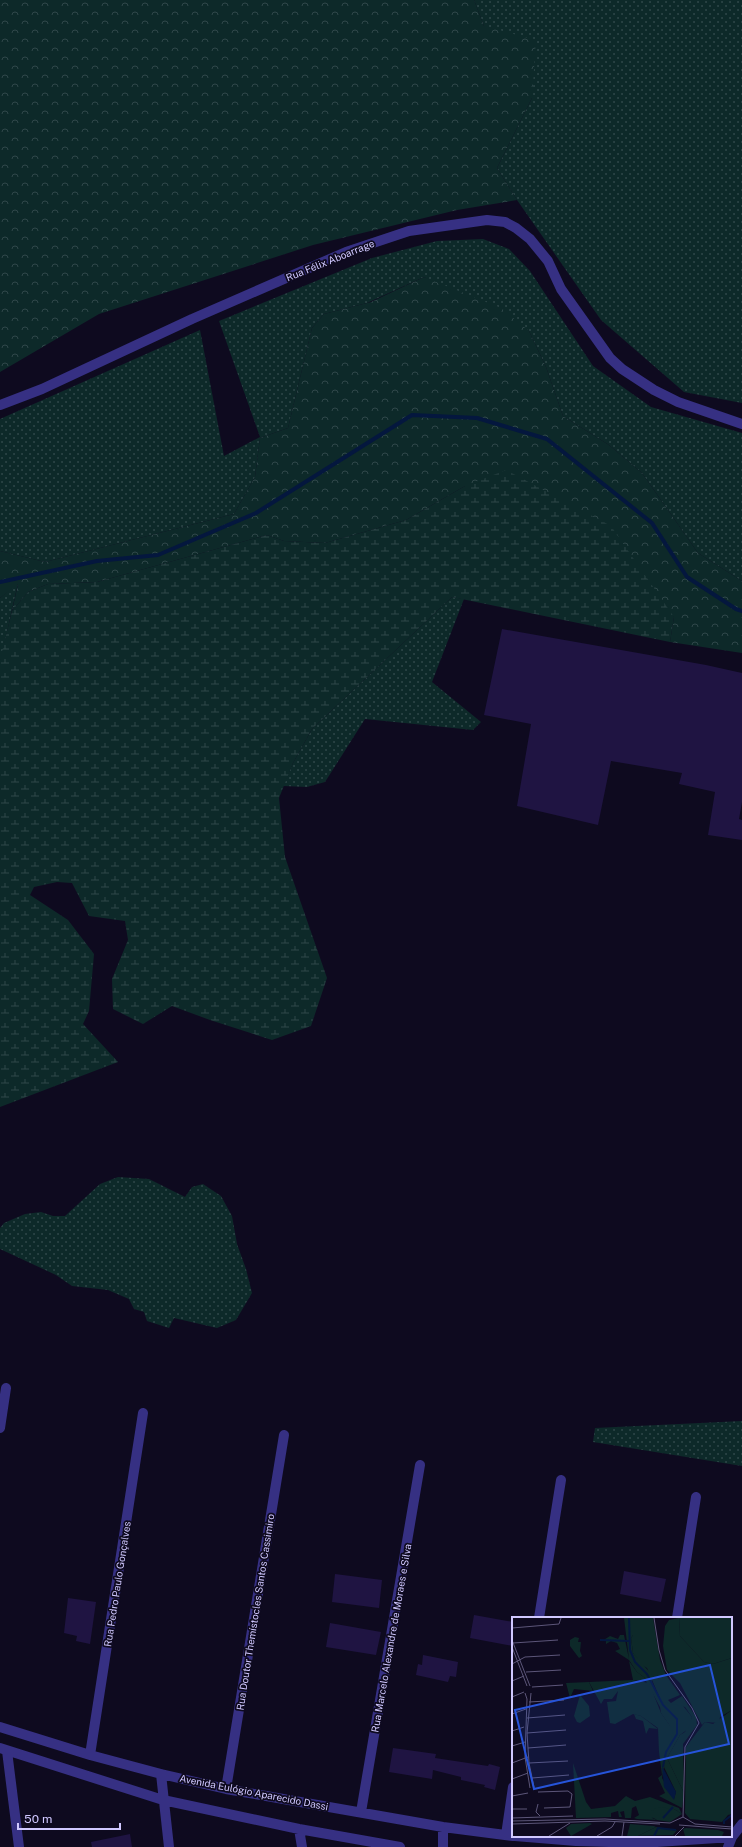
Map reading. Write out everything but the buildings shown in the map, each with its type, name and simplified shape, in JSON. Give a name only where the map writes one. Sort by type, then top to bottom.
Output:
[{"type":"street","name":"Rua Félix Aboarrage","points":[[0,405],[42,389],[192,319],[346,252],[409,231],[487,220],[505,222],[516,228],[530,239],[548,261],[561,289],[610,358],[622,369],[654,390],[678,402],[742,424]]},
{"type":"street","points":[[0,1428],[6,1388]]},
{"type":"street","name":"Rua Pedro Paulo Gonçalves","points":[[90,1755],[143,1413]]},
{"type":"street","name":"Rua Doutor Themístocles Santos Cassimiro","points":[[226,1789],[284,1435]]},
{"type":"street","name":"Rua Marcelo Alexandre de Moraes e Silva","points":[[361,1812],[420,1465]]},
{"type":"street","points":[[539,1617],[561,1480]]},
{"type":"street","points":[[677,1617],[696,1498]]},
{"type":"street","name":"Avenida Eulógio Aparecido Dassi","points":[[0,1727],[90,1755],[161,1774],[226,1789],[443,1827],[511,1836]]},
{"type":"street","points":[[19,1847],[3,1750],[162,1800],[299,1830],[400,1847]]},
{"type":"street","points":[[161,1774],[162,1800],[169,1847]]},
{"type":"street","points":[[511,1836],[512,1812]]},
{"type":"street","points":[[732,1836],[742,1824]]},
{"type":"street","points":[[443,1827],[443,1847]]},
{"type":"street","points":[[299,1830],[302,1847]]},
{"type":"street","name":"Avenida Eulógio Aparecido Dassi","points":[[524,1837],[576,1841],[710,1837]]},
{"type":"street","points":[[728,1847],[732,1837]]},
{"type":"green space","points":[[0,0],[474,0],[484,26],[536,40],[532,98],[497,168],[517,200],[457,210],[313,245],[99,314],[0,372]]},
{"type":"green space","points":[[474,0],[742,0],[742,403],[684,392],[601,320],[517,200],[497,168],[532,98],[484,26]]},
{"type":"green space","points":[[483,239],[509,249],[530,271],[593,366],[651,407],[742,433],[742,581],[698,553],[642,473],[609,445],[563,416],[546,367],[529,331],[424,277],[367,303],[324,314],[312,328],[288,428],[260,438],[255,477],[234,514],[45,562],[0,551],[0,419],[200,330],[224,456],[260,437],[219,321],[372,258],[437,241]]},
{"type":"green space","points":[[424,277],[501,308],[529,331],[546,367],[563,416],[609,445],[642,473],[698,553],[742,581],[742,653],[670,642],[674,617],[465,486],[406,520],[325,543],[284,541],[267,535],[97,582],[48,584],[28,592],[12,611],[18,584],[0,598],[0,551],[45,562],[234,514],[255,477],[260,438],[288,428],[312,328],[324,314],[371,302]]},
{"type":"green space","points":[[506,470],[611,526],[674,617],[670,642],[452,597],[312,729],[293,763],[279,798],[285,857],[327,978],[311,1026],[272,1040],[172,1006],[143,1024],[113,1009],[112,979],[128,940],[125,921],[89,916],[72,883],[57,882],[34,887],[30,895],[68,920],[94,954],[89,1011],[83,1024],[118,1062],[0,1107],[0,660],[12,611],[28,592],[48,584],[97,582],[267,535],[284,541],[325,543],[406,520],[465,486]]},
{"type":"green space","points":[[18,583],[1,659],[0,660],[0,598]]},
{"type":"green space","points":[[452,597],[464,599],[432,682],[481,722],[473,730],[365,719],[325,782],[307,787],[283,786],[293,763],[312,729]]},
{"type":"green space","points":[[118,1177],[149,1179],[185,1197],[192,1187],[203,1184],[221,1196],[232,1216],[237,1244],[246,1269],[252,1293],[236,1320],[217,1328],[174,1318],[169,1328],[147,1321],[144,1312],[134,1309],[129,1299],[108,1290],[72,1286],[56,1275],[0,1249],[0,1228],[4,1223],[25,1214],[41,1212],[53,1216],[65,1216],[100,1184]]},
{"type":"green space","points":[[742,1421],[742,1466],[593,1442],[595,1428]]},
{"type":"waterway","points":[[0,582],[97,561],[158,555],[256,513],[412,415],[477,418],[547,439],[652,523],[687,577],[736,609],[742,611]]}]
